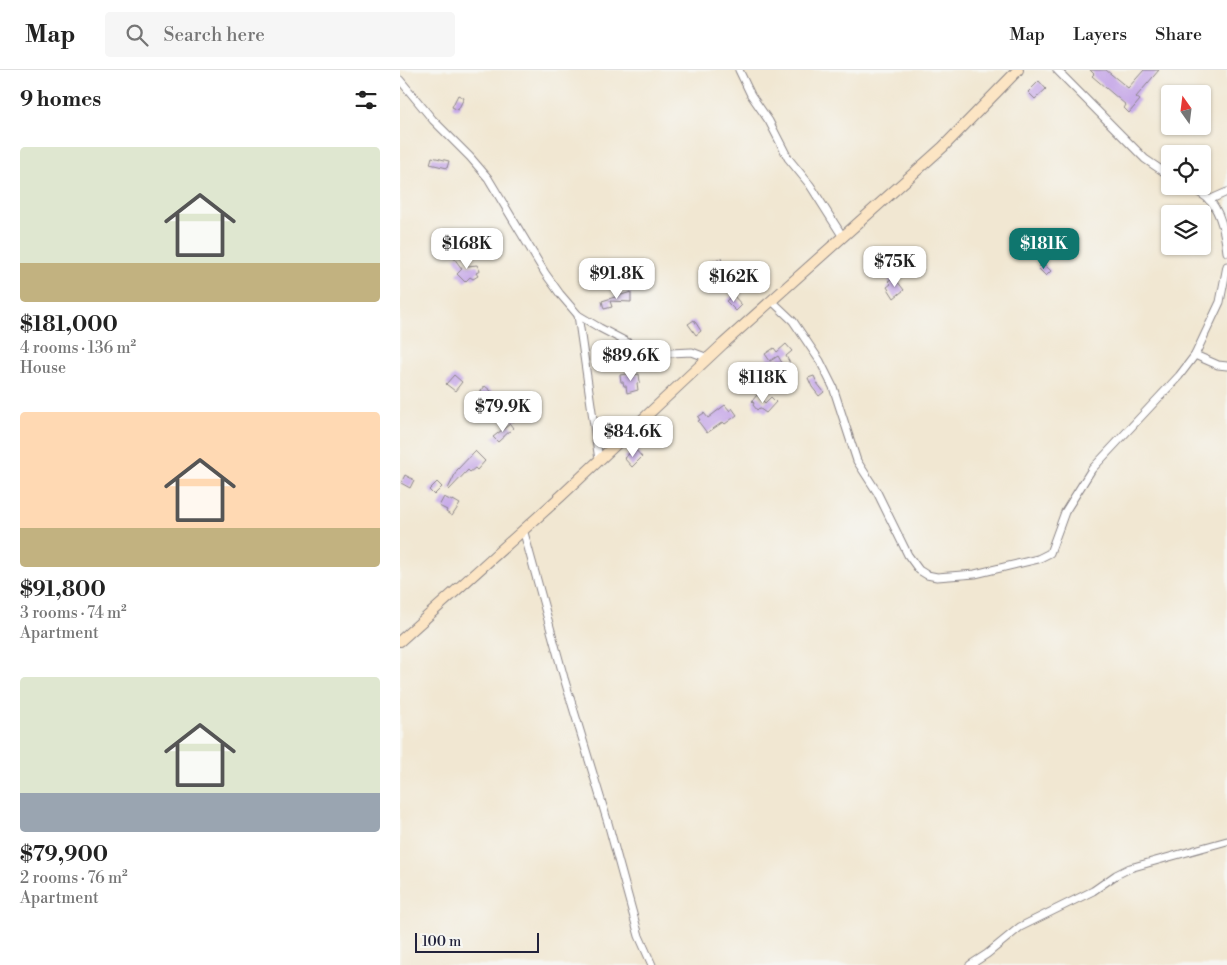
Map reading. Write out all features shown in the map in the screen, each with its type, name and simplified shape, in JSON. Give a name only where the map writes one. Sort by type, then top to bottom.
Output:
[{"type":"street","points":[[739,70],[751,95],[769,121],[788,158],[810,185],[843,237]]},
{"type":"street","points":[[400,641],[600,460],[708,358],[943,147],[1018,70]]},
{"type":"street","points":[[1056,70],[1145,159],[1161,170]]},
{"type":"street","points":[[400,80],[433,120],[488,178],[545,273],[578,315],[644,351],[692,352],[708,358]]},
{"type":"street","points":[[1209,200],[1227,192]]},
{"type":"street","points":[[1202,195],[1209,200],[1221,223],[1227,252]]},
{"type":"street","points":[[772,301],[793,321],[820,361],[832,387],[857,461],[877,492],[908,556],[919,570],[927,575],[936,577],[985,572],[1048,555],[1052,550],[1065,512],[1092,469],[1179,376],[1194,355],[1220,302],[1227,266]]},
{"type":"street","points":[[578,315],[600,460]]},
{"type":"street","points":[[1194,355],[1218,365],[1227,366]]},
{"type":"street","points":[[523,529],[639,936],[652,965]]},
{"type":"street","points":[[970,965],[987,954],[1015,930],[1092,891],[1116,874],[1130,868],[1227,840]]},
{"type":"building","points":[[1090,70],[1106,70],[1128,88],[1144,70],[1159,70],[1136,97],[1140,100],[1129,113],[1124,108],[1126,105],[1092,76],[1094,74]]},
{"type":"building","points":[[1039,81],[1046,89],[1035,99],[1028,92]]},
{"type":"building","points":[[458,95],[464,98],[458,110],[452,107]]},
{"type":"building","points":[[432,157],[449,161],[447,168],[430,164]]},
{"type":"building","points":[[458,255],[468,266],[477,265],[480,271],[476,273],[478,276],[473,279],[470,277],[465,282],[457,274],[462,269],[454,258]]},
{"type":"building","points":[[721,258],[723,266],[713,268],[711,261]]},
{"type":"building","points":[[1043,263],[1051,271],[1046,276],[1038,268]]},
{"type":"building","points":[[894,277],[904,290],[894,298],[887,287],[891,284],[888,281]]},
{"type":"building","points":[[631,292],[631,302],[610,301],[612,307],[604,309],[602,301]]},
{"type":"building","points":[[733,295],[742,305],[736,311],[726,301]]},
{"type":"building","points":[[694,320],[701,331],[696,335],[688,324]]},
{"type":"building","points":[[786,344],[792,351],[786,356],[791,365],[785,368],[778,356],[770,361],[765,354],[774,348],[777,352]]},
{"type":"building","points":[[634,373],[634,375],[639,374],[638,390],[627,393],[626,386],[621,382],[620,375]]},
{"type":"building","points":[[454,375],[462,382],[455,391],[446,384]]},
{"type":"building","points":[[814,376],[824,392],[819,396],[808,378]]},
{"type":"building","points":[[485,386],[497,396],[490,403],[479,394]]},
{"type":"building","points":[[757,395],[765,403],[771,397],[776,402],[766,413],[759,408],[757,410],[752,401]]},
{"type":"building","points":[[515,405],[524,411],[514,422],[507,415]]},
{"type":"building","points":[[725,405],[730,411],[732,408],[737,415],[725,424],[723,422],[707,433],[698,421],[700,420],[698,417],[704,413],[708,418]]},
{"type":"building","points":[[510,424],[513,428],[498,442],[493,437]]},
{"type":"building","points":[[635,449],[642,457],[632,467],[624,458]]},
{"type":"building","points":[[475,451],[485,461],[477,470],[475,468],[470,472],[468,470],[449,490],[457,470]]},
{"type":"building","points":[[405,475],[414,480],[410,488],[401,483]]},
{"type":"building","points":[[437,482],[442,487],[434,495],[429,490]]},
{"type":"building","points":[[444,497],[460,504],[452,516],[446,512],[447,510],[439,506]]}]
